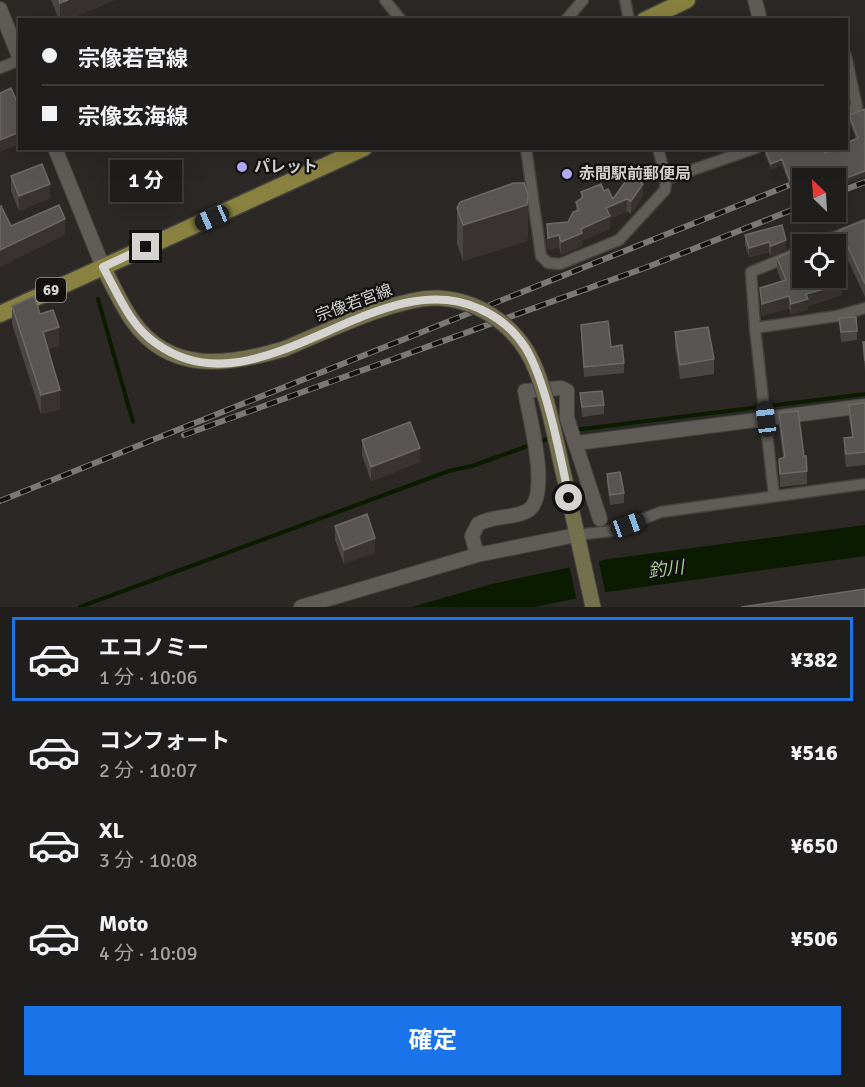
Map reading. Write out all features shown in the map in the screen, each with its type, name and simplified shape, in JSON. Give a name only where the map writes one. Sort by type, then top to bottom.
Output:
[{"type":"main road","points":[[649,18],[687,0]]},
{"type":"main road","name":"69","points":[[0,314],[360,150]]},
{"type":"main road","name":"宗像若宮線","points":[[103,267],[132,320],[145,335],[166,351],[201,362],[220,363],[245,360],[284,349],[384,309],[438,298],[471,304],[500,320],[525,347],[541,386],[565,480],[593,607]]},
{"type":"street","points":[[385,0],[399,18]]},
{"type":"street","points":[[568,18],[583,0]]},
{"type":"street","points":[[625,0],[629,18]]},
{"type":"street","points":[[755,0],[760,18]]},
{"type":"street","points":[[0,9],[18,54]]},
{"type":"street","points":[[0,68],[18,60]]},
{"type":"street","points":[[848,65],[857,107],[848,112]]},
{"type":"street","points":[[56,150],[103,267]]},
{"type":"street","points":[[525,150],[541,256],[548,263],[560,264],[619,240],[665,190],[666,179],[659,150]]},
{"type":"street","points":[[666,179],[750,150]]},
{"type":"street","points":[[843,234],[865,225]]},
{"type":"street","points":[[774,496],[751,272],[792,255]]},
{"type":"street","points":[[755,328],[837,316],[865,308]]},
{"type":"street","points":[[477,555],[472,536],[478,524],[527,511],[537,502],[540,494],[525,391],[561,388],[567,392],[567,418],[600,519]]},
{"type":"street","points":[[577,443],[865,406]]},
{"type":"street","points":[[301,607],[477,555],[578,541],[661,512],[865,484]]},
{"type":"water","name":"釣川","points":[[865,525],[865,556],[607,592],[535,607],[412,607],[492,584],[609,559]]},
{"type":"pier","points":[[598,558],[606,596],[577,602],[569,565]]},
{"type":"building","points":[[11,88],[18,104],[18,133],[0,140],[0,93]]},
{"type":"building","points":[[865,109],[865,171],[846,178],[846,168],[792,168],[792,186],[782,159],[771,164],[765,150],[824,150],[825,153],[831,150],[848,150],[848,142],[858,138],[849,115]]},
{"type":"building","points":[[42,164],[50,184],[19,196],[11,176]]},
{"type":"building","points":[[630,175],[643,184],[631,201],[627,199],[606,208],[610,216],[581,229],[582,233],[561,242],[559,235],[548,238],[547,224],[568,222],[573,212],[579,210],[576,202],[583,197],[581,192],[601,184],[604,191],[608,189],[613,199]]},
{"type":"building","points":[[514,183],[524,183],[528,194],[527,205],[463,225],[457,208],[460,202]]},
{"type":"building","points":[[59,205],[65,219],[0,250],[1,206],[11,226]]},
{"type":"building","points":[[865,220],[865,284],[846,243],[846,234],[842,234],[840,230]]},
{"type":"building","points":[[782,225],[786,240],[771,246],[769,242],[749,248],[745,235]]},
{"type":"building","points":[[792,251],[792,288],[828,288],[806,294],[808,299],[791,304],[789,296],[762,304],[760,288],[786,280],[777,258]]},
{"type":"building","points":[[34,296],[40,314],[53,310],[59,327],[43,332],[60,390],[41,395],[12,306]]},
{"type":"building","points":[[856,317],[857,331],[841,332],[839,318]]},
{"type":"building","points":[[608,321],[611,347],[622,345],[624,363],[584,367],[581,325]]},
{"type":"building","points":[[708,327],[714,359],[680,365],[675,332]]},
{"type":"building","points":[[602,391],[604,405],[582,407],[580,393]]},
{"type":"building","points":[[865,403],[865,452],[846,454],[844,438],[853,437],[849,405]]},
{"type":"building","points":[[798,411],[807,471],[780,474],[779,459],[785,457],[779,413]]},
{"type":"building","points":[[410,422],[420,448],[371,467],[362,440]]},
{"type":"building","points":[[620,472],[624,493],[610,495],[607,474]]},
{"type":"building","points":[[367,514],[375,538],[344,550],[335,526]]},
{"type":"building","points":[[865,589],[865,607],[741,607]]},
{"type":"waterway","points":[[98,299],[133,422]]},
{"type":"waterway","points":[[574,430],[865,394]]},
{"type":"waterway","points":[[80,607],[449,471],[472,466],[553,437]]},
{"type":"railway","points":[[846,189],[865,182]]},
{"type":"railway","points":[[0,501],[792,184]]},
{"type":"railway","points":[[184,435],[650,266],[792,210]]},
{"type":"place","name":"パレット","points":[[242,167]]},
{"type":"place","name":"赤間駅前郵便局","points":[[567,174]]},
{"type":"route","points":[[146,247],[103,267],[132,320],[145,335],[166,351],[201,362],[220,363],[245,360],[284,349],[384,309],[438,298],[471,304],[500,320],[525,347],[536,370],[569,498]]}]
